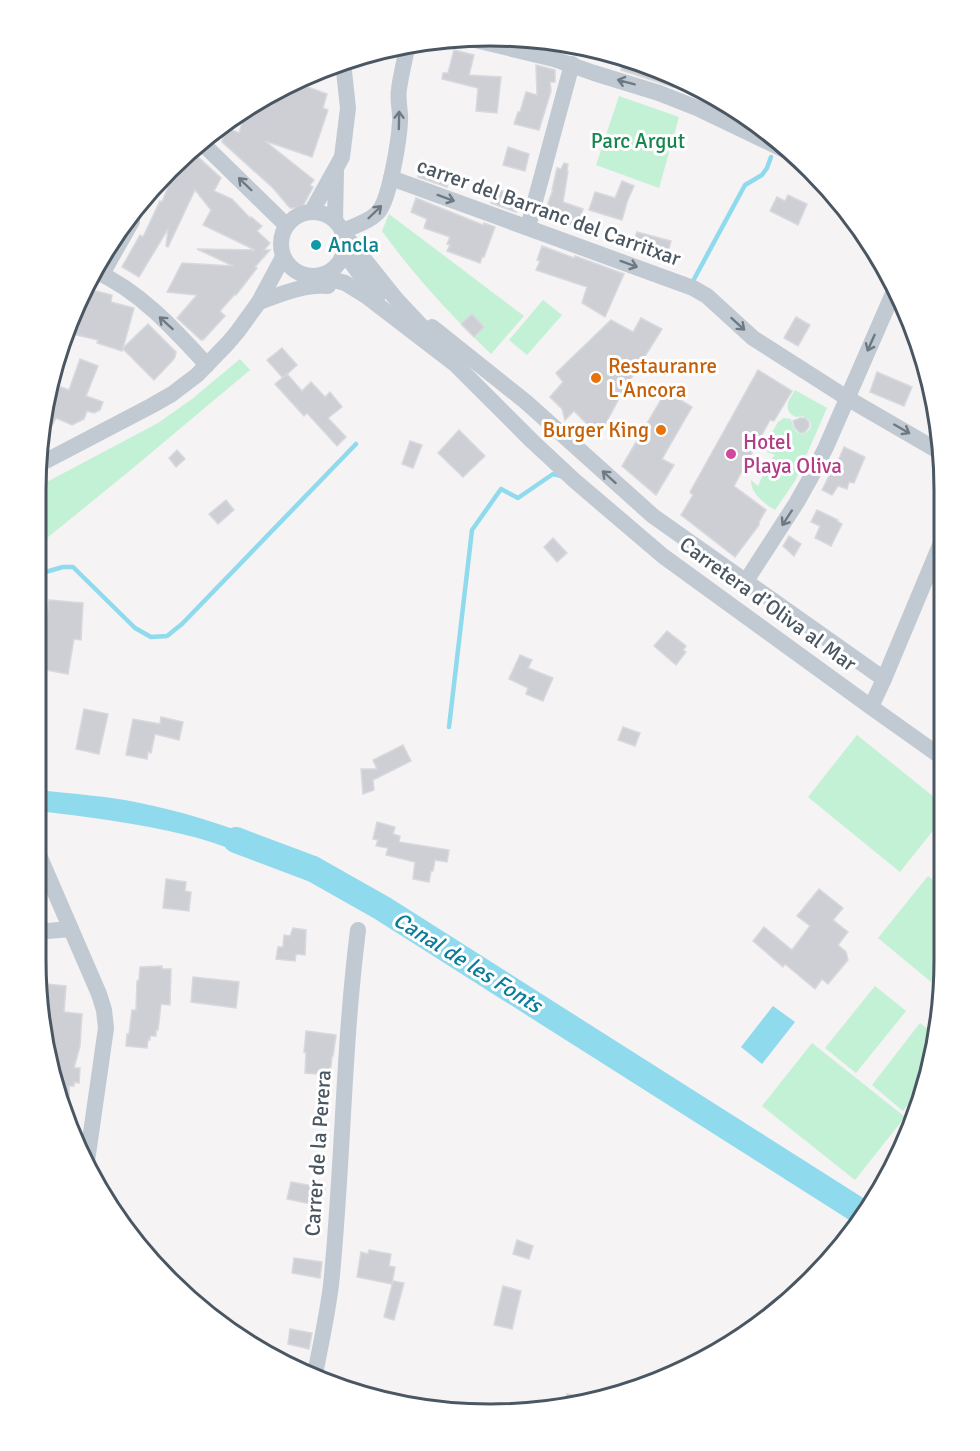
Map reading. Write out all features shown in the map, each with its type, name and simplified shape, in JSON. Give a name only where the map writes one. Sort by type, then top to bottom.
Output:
[{"type":"street","points":[[504,46],[554,58],[587,71],[659,93],[696,108],[726,115]]},
{"type":"street","points":[[341,228],[377,213],[384,201],[391,178],[400,122],[398,90],[406,55]]},
{"type":"street","points":[[528,227],[572,64]]},
{"type":"street","points":[[312,212],[342,158],[347,119],[344,71]]},
{"type":"street","points":[[208,149],[286,225]]},
{"type":"street","points":[[336,168],[341,228],[345,246],[337,266],[321,276],[312,277],[294,271],[287,264],[281,249],[286,225],[302,213],[324,214],[341,228],[396,299],[456,365]]},
{"type":"street","name":"carrer del Barranc del Carritxar","points":[[391,178],[693,288],[707,296],[753,338],[847,398],[932,447]]},
{"type":"street","points":[[344,252],[366,283],[405,326]]},
{"type":"street","points":[[47,460],[162,400],[189,381],[238,332],[259,302],[283,257]]},
{"type":"street","points":[[102,275],[130,292],[159,316],[207,364]]},
{"type":"street","points":[[259,302],[303,275]]},
{"type":"street","points":[[321,276],[356,289],[456,365]]},
{"type":"street","points":[[259,302],[301,288],[330,286],[346,292],[377,312],[405,326]]},
{"type":"street","points":[[746,581],[797,502],[826,447],[890,299]]},
{"type":"street","points":[[432,327],[526,402],[653,516],[884,679]]},
{"type":"street","name":"Carretera d’Oliva al Mar","points":[[456,365],[575,481],[663,556],[934,752]]},
{"type":"street","points":[[871,707],[934,560]]},
{"type":"street","points":[[46,871],[99,994],[106,1019],[89,1150]]},
{"type":"street","points":[[46,931],[71,929]]},
{"type":"street","name":"Carrer de la Perera","points":[[317,1369],[331,1286],[352,979],[358,930]]},
{"type":"green space","name":"Parc Argut","points":[[619,96],[679,117],[659,188],[596,165]]},
{"type":"green space","points":[[389,214],[524,316],[491,354],[434,295],[382,231]]},
{"type":"green space","points":[[543,300],[562,315],[527,355],[509,340]]},
{"type":"green space","points":[[240,359],[250,370],[46,539],[46,482],[158,423],[192,399]]},
{"type":"green space","points":[[795,390],[827,408],[795,481],[775,510],[756,494],[751,480],[758,486],[768,464],[775,455],[762,450],[778,422],[784,418],[791,419],[794,429],[799,434],[806,432],[811,426],[810,421],[803,416],[794,416],[788,410],[789,401]]},
{"type":"green space","points":[[857,735],[934,797],[934,829],[900,872],[808,797]]},
{"type":"green space","points":[[928,876],[934,881],[933,984],[878,938]]},
{"type":"green space","points":[[875,986],[906,1011],[856,1073],[825,1048]]},
{"type":"green space","points":[[920,1023],[928,1029],[911,1101],[903,1111],[872,1085]]},
{"type":"green space","points":[[812,1043],[905,1117],[855,1180],[762,1106]]},
{"type":"water","points":[[46,791],[115,799],[157,807],[207,820],[273,843],[266,861],[206,840],[112,821],[46,812]]},
{"type":"water","points":[[773,1006],[795,1022],[762,1064],[741,1047]]},
{"type":"building","points":[[454,50],[474,55],[469,75],[501,77],[497,113],[476,111],[478,88],[442,79],[443,73],[448,73]]},
{"type":"building","points":[[536,65],[555,70],[555,82],[550,82],[551,91],[539,130],[514,124],[526,92],[537,95]]},
{"type":"building","points":[[622,67],[633,70],[673,87],[621,70]]},
{"type":"building","points":[[306,86],[327,94],[323,108],[328,110],[312,157],[265,141],[314,180],[310,185],[313,187],[303,206],[290,208],[273,188],[222,142],[224,135],[232,130],[239,133],[244,121]]},
{"type":"building","points":[[508,147],[529,154],[525,171],[503,165]]},
{"type":"building","points":[[198,157],[221,178],[214,191],[232,199],[250,218],[262,226],[257,231],[270,243],[264,250],[270,250],[255,267],[257,268],[220,311],[225,316],[203,340],[177,318],[197,295],[167,292],[182,263],[233,266],[197,249],[255,250],[203,225],[211,210],[195,190],[168,247],[166,246],[168,229],[139,277],[122,267],[140,235],[143,237],[160,201],[162,202],[169,184]]},
{"type":"building","points":[[422,162],[452,171],[447,187],[418,177]]},
{"type":"building","points":[[564,163],[568,164],[568,171],[563,202],[583,209],[577,227],[544,214],[553,190],[557,168],[561,169]]},
{"type":"building","points":[[622,181],[634,186],[622,220],[589,210],[595,192],[615,198]]},
{"type":"building","points":[[497,189],[521,198],[516,212],[491,203]]},
{"type":"building","points":[[788,195],[807,204],[798,225],[770,211],[777,197],[785,201]]},
{"type":"building","points":[[416,198],[483,225],[484,223],[495,227],[480,263],[447,251],[450,237],[424,228],[427,219],[411,212]]},
{"type":"building","points":[[637,232],[671,241],[666,260],[631,250]]},
{"type":"building","points":[[542,246],[624,274],[605,317],[582,303],[587,287],[536,270]]},
{"type":"building","points":[[94,290],[112,295],[111,302],[134,308],[123,348],[148,324],[176,352],[173,360],[154,380],[123,349],[122,351],[97,343],[98,340],[75,335]]},
{"type":"building","points":[[472,314],[484,327],[474,337],[461,324]]},
{"type":"building","points":[[796,317],[810,325],[798,346],[784,338]]},
{"type":"building","name":"Restauranre L'Ancora","points":[[641,318],[662,329],[622,393],[599,436],[574,411],[565,420],[562,409],[550,397],[563,382],[556,373],[611,320],[633,332]]},
{"type":"building","points":[[282,348],[297,365],[283,378],[267,360]]},
{"type":"building","points":[[80,359],[98,366],[86,396],[103,402],[100,410],[94,413],[87,411],[84,419],[72,425],[56,418],[51,428],[59,386],[69,390]]},
{"type":"building","name":"Hotel Playa Oliva","points":[[758,370],[792,391],[774,421],[770,420],[734,486],[766,510],[759,525],[735,557],[681,515],[693,495],[690,492]]},
{"type":"building","points":[[877,372],[912,387],[904,406],[870,392]]},
{"type":"building","points":[[287,374],[302,391],[311,382],[325,397],[330,392],[342,407],[328,418],[346,437],[337,446],[307,413],[304,416],[275,384]]},
{"type":"building","name":"Burger King","points":[[666,391],[692,407],[662,459],[674,465],[656,495],[622,466]]},
{"type":"building","points":[[805,418],[809,422],[809,427],[805,432],[800,433],[793,421]]},
{"type":"building","points":[[459,430],[485,456],[463,477],[438,453]]},
{"type":"building","points":[[410,441],[422,445],[413,468],[402,464]]},
{"type":"building","points":[[844,447],[865,457],[854,483],[849,482],[847,489],[838,486],[832,495],[822,490],[830,474],[832,475]]},
{"type":"building","points":[[177,450],[185,459],[176,467],[169,458]]},
{"type":"building","points":[[226,500],[234,510],[218,524],[209,514]]},
{"type":"building","points":[[817,510],[842,524],[831,546],[815,538],[820,526],[811,522]]},
{"type":"building","points":[[789,536],[801,544],[794,556],[783,546]]},
{"type":"building","points":[[553,538],[567,553],[557,562],[544,547]]},
{"type":"building","points":[[49,600],[83,603],[81,640],[74,639],[68,674],[46,670],[46,624]]},
{"type":"building","points":[[667,631],[686,646],[683,650],[686,652],[676,665],[654,646]]},
{"type":"building","points":[[520,655],[532,660],[528,668],[553,678],[543,701],[526,694],[528,688],[509,679]]},
{"type":"building","points":[[84,709],[108,714],[99,754],[76,749]]},
{"type":"building","points":[[161,717],[183,722],[179,740],[155,734],[151,753],[148,752],[147,759],[126,755],[133,719],[160,724]]},
{"type":"building","points":[[623,727],[640,733],[635,746],[618,740]]},
{"type":"building","points":[[403,745],[411,761],[373,780],[374,790],[363,794],[361,769],[377,769],[373,760]]},
{"type":"building","points":[[377,822],[395,827],[393,834],[400,836],[399,842],[449,850],[447,862],[435,860],[429,882],[413,879],[415,862],[386,855],[388,848],[376,846],[378,840],[373,839]]},
{"type":"building","points":[[166,879],[186,882],[185,891],[191,892],[189,911],[163,908]]},
{"type":"building","points":[[819,889],[843,908],[833,920],[848,932],[838,945],[846,952],[848,960],[828,984],[822,979],[815,989],[785,964],[783,967],[753,941],[764,927],[792,950],[810,926],[797,916]]},
{"type":"building","points":[[293,928],[306,930],[305,955],[296,954],[295,961],[276,959],[278,947],[283,947],[284,935],[290,936]]},
{"type":"building","points":[[162,966],[162,969],[171,969],[170,1005],[161,1004],[158,1030],[156,1030],[156,1036],[150,1036],[147,1048],[126,1046],[132,1010],[136,1010],[140,967]]},
{"type":"building","points":[[193,977],[239,982],[236,1008],[191,1002]]},
{"type":"building","points":[[47,984],[66,986],[64,1012],[82,1014],[80,1046],[74,1068],[80,1068],[79,1083],[74,1082],[74,1086],[69,1086],[69,1102],[55,1048]]},
{"type":"building","points":[[306,1031],[336,1035],[330,1075],[305,1073]]},
{"type":"building","points":[[291,1182],[325,1188],[321,1206],[287,1199]]},
{"type":"building","points":[[517,1240],[533,1246],[529,1259],[513,1254]]},
{"type":"building","points":[[369,1250],[391,1254],[389,1266],[395,1267],[392,1284],[357,1277],[361,1252],[368,1254]]},
{"type":"building","points":[[294,1258],[322,1262],[320,1278],[292,1273]]},
{"type":"building","points":[[393,1281],[404,1283],[394,1320],[384,1317]]},
{"type":"building","points":[[503,1286],[521,1291],[512,1329],[494,1325]]},
{"type":"building","points":[[290,1329],[312,1333],[309,1349],[288,1344]]},
{"type":"waterway","points":[[693,281],[745,185],[762,175],[771,157]]},
{"type":"waterway","points":[[46,572],[73,567],[135,628],[151,637],[167,636],[182,624],[356,444]]},
{"type":"waterway","points":[[449,727],[472,530],[501,489],[518,498],[553,474],[561,476]]},
{"type":"waterway","name":"Canal de les Fonts","points":[[236,840],[313,869],[382,908],[857,1210]]},
{"type":"place","name":"Ancla","points":[[316,245]]},
{"type":"place","name":"Restauranre L'Ancora","points":[[596,378]]},
{"type":"place","name":"Burger King","points":[[661,430]]},
{"type":"place","name":"Hotel Playa Oliva","points":[[731,454]]}]
